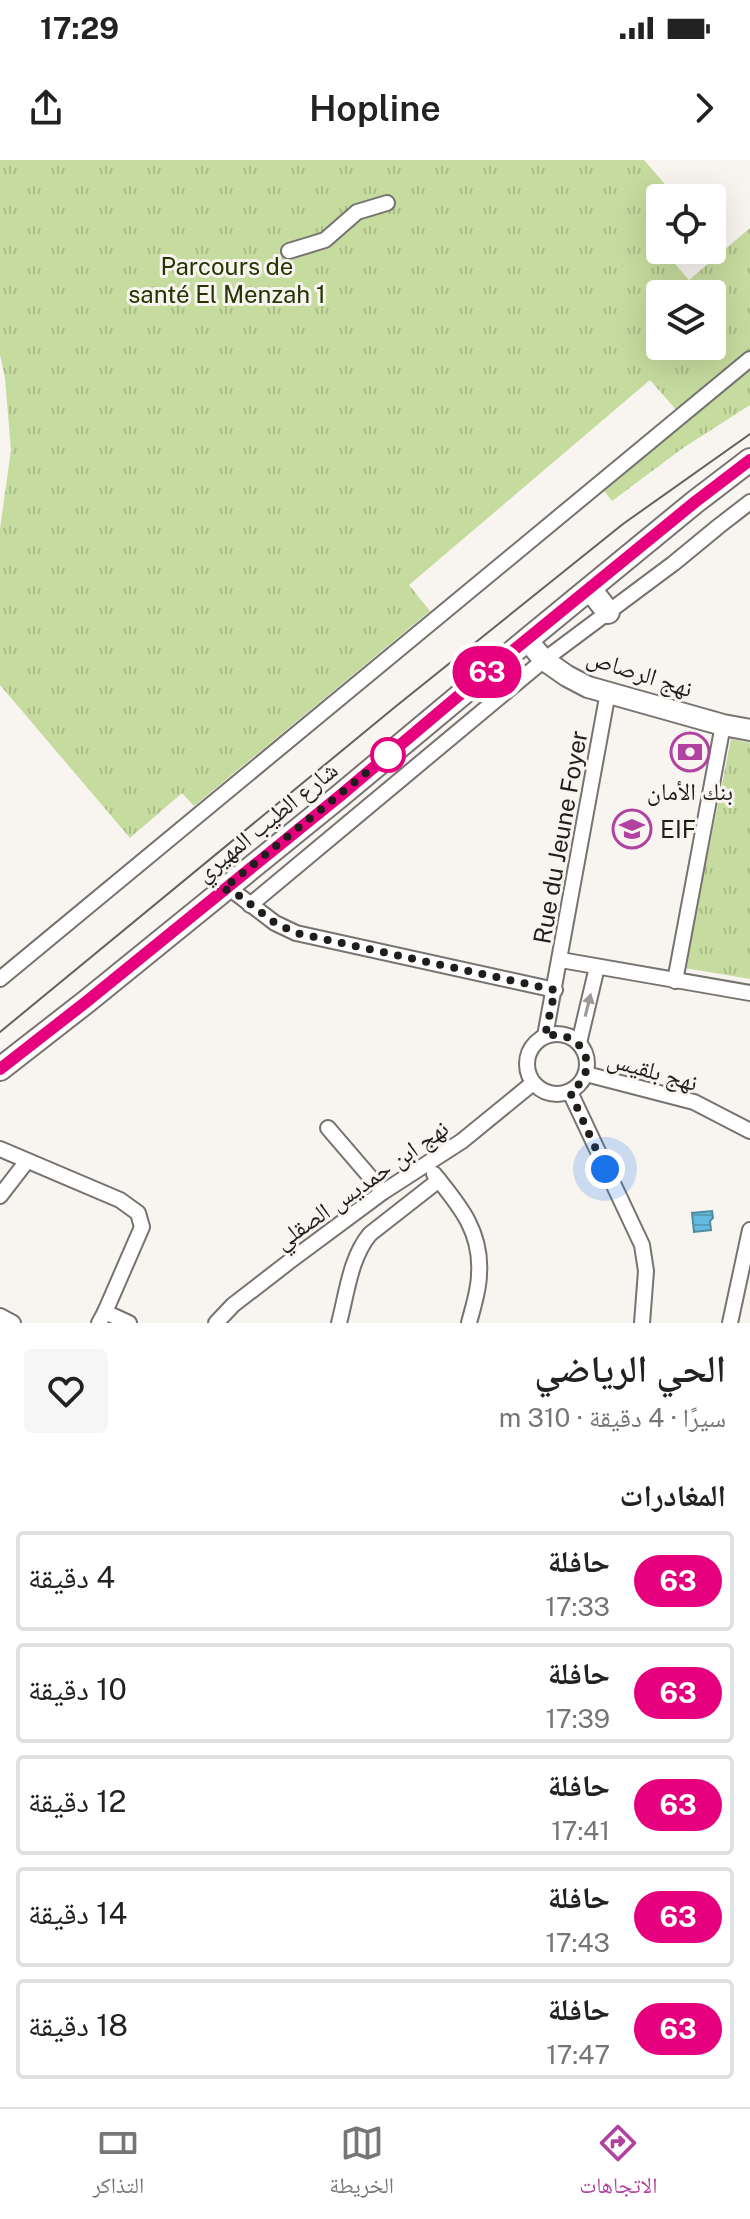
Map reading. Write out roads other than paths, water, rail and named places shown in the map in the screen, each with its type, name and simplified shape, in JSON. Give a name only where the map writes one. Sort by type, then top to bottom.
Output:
[{"type":"main road","name":"شارع الطيب المهيري","points":[[0,1069],[750,460]]},
{"type":"main road","points":[[590,589],[608,612]]},
{"type":"street","points":[[289,251],[325,240],[357,212],[387,203]]},
{"type":"street","points":[[0,979],[750,359]]},
{"type":"street","points":[[250,905],[544,660],[750,502]]},
{"type":"street","name":"نهج الرصاص","points":[[527,640],[544,660],[588,687],[750,730]]},
{"type":"street","name":"Rue du Jeune Foyer","points":[[545,1036],[608,692]]},
{"type":"street","points":[[675,981],[723,725]]},
{"type":"street","points":[[223,889],[233,891],[275,923],[296,933],[555,990]]},
{"type":"street","points":[[561,960],[750,993]]},
{"type":"street","name":"نهج بلقيس","points":[[579,1043],[597,967]]},
{"type":"street","points":[[557,1034],[569,1036],[579,1043],[587,1057],[586,1074],[577,1087],[557,1095],[533,1083],[527,1070],[528,1056],[534,1044],[545,1036],[557,1034]]},
{"type":"street","name":"نهج بلقيس","points":[[586,1074],[694,1102],[750,1131]]},
{"type":"street","name":"نهج ابن حمديس الصقلي","points":[[216,1323],[244,1296],[383,1192],[462,1141],[533,1083]]},
{"type":"street","points":[[570,1092],[642,1245],[646,1271],[642,1323]]},
{"type":"street","points":[[328,1128],[383,1192]]},
{"type":"street","points":[[0,1149],[120,1200],[138,1213],[142,1227],[102,1318],[129,1323]]},
{"type":"street","points":[[0,1196],[27,1161]]},
{"type":"street","points":[[427,1164],[474,1231],[479,1252],[479,1276],[469,1323]]},
{"type":"street","points":[[339,1323],[356,1256],[363,1243],[370,1234],[439,1180]]},
{"type":"street","points":[[730,1323],[750,1230]]},
{"type":"street","points":[[0,1316],[13,1323]]},
{"type":"water","points":[[712,1211],[711,1230],[694,1232],[692,1213]]},
{"type":"tram line","points":[[0,1032],[623,524],[750,434]]},
{"type":"place","name":"بنك الأمان","points":[[690,752]]},
{"type":"place","name":"EIF","points":[[632,829]]},
{"type":"park label","name":"Parcours de santé El Menzah 1","points":[[227,280]]}]
